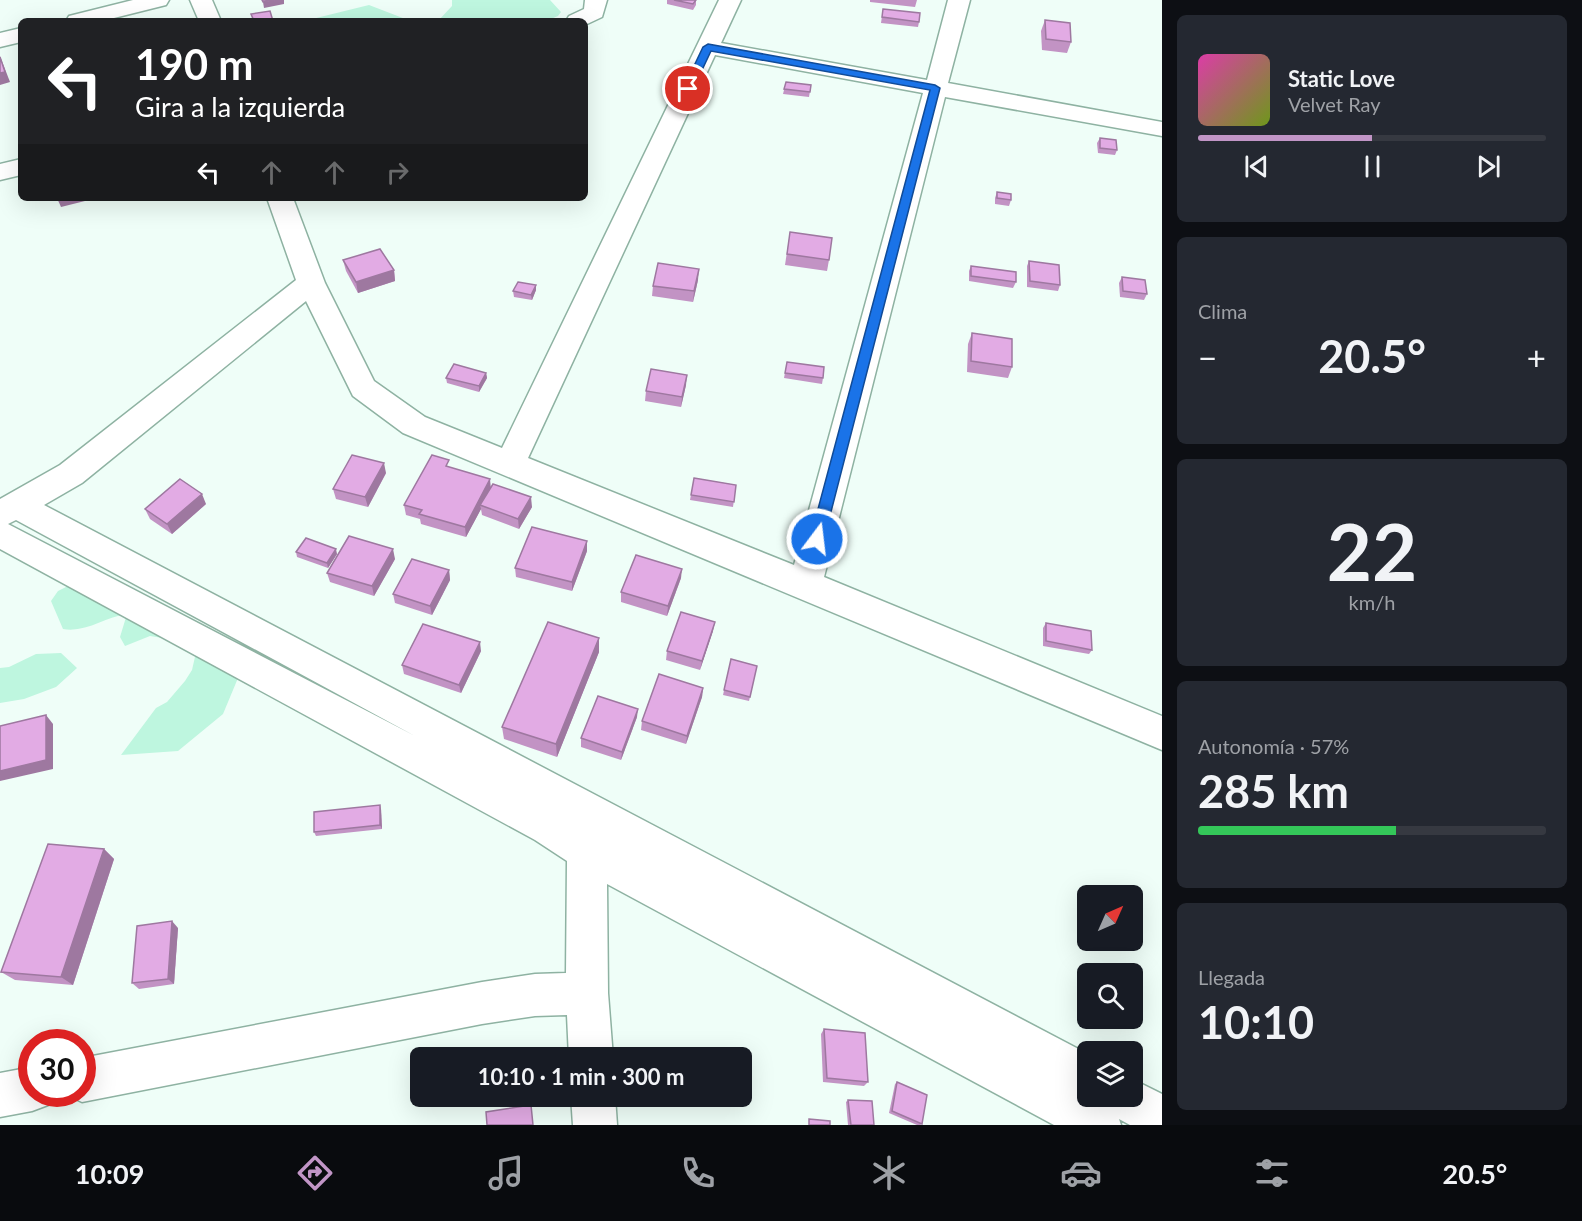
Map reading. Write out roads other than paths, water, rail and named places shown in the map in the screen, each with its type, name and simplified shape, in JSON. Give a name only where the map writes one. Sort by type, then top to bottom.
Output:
[{"type":"street","points":[[89,18],[158,0]]},
{"type":"street","points":[[201,0],[209,18]]},
{"type":"street","points":[[583,18],[594,12],[596,0]]},
{"type":"street","points":[[510,464],[730,0]]},
{"type":"street","points":[[806,584],[959,0]]},
{"type":"street","points":[[0,40],[18,36]]},
{"type":"street","points":[[708,47],[1162,129]]},
{"type":"street","points":[[0,172],[18,168]]},
{"type":"street","points":[[281,201],[311,283],[363,388],[414,425],[1162,728]]},
{"type":"street","points":[[6,518],[71,474],[311,283]]},
{"type":"street","points":[[6,518],[549,827],[587,852],[1099,1125]]},
{"type":"street","points":[[6,518],[1077,1072]]},
{"type":"street","points":[[587,852],[587,993],[590,1047]]},
{"type":"street","points":[[96,1077],[482,1003],[535,995],[587,993]]},
{"type":"street","points":[[0,1095],[18,1092]]},
{"type":"street","points":[[594,1107],[595,1125]]},
{"type":"street","points":[[1142,1107],[1162,1118]]}]
